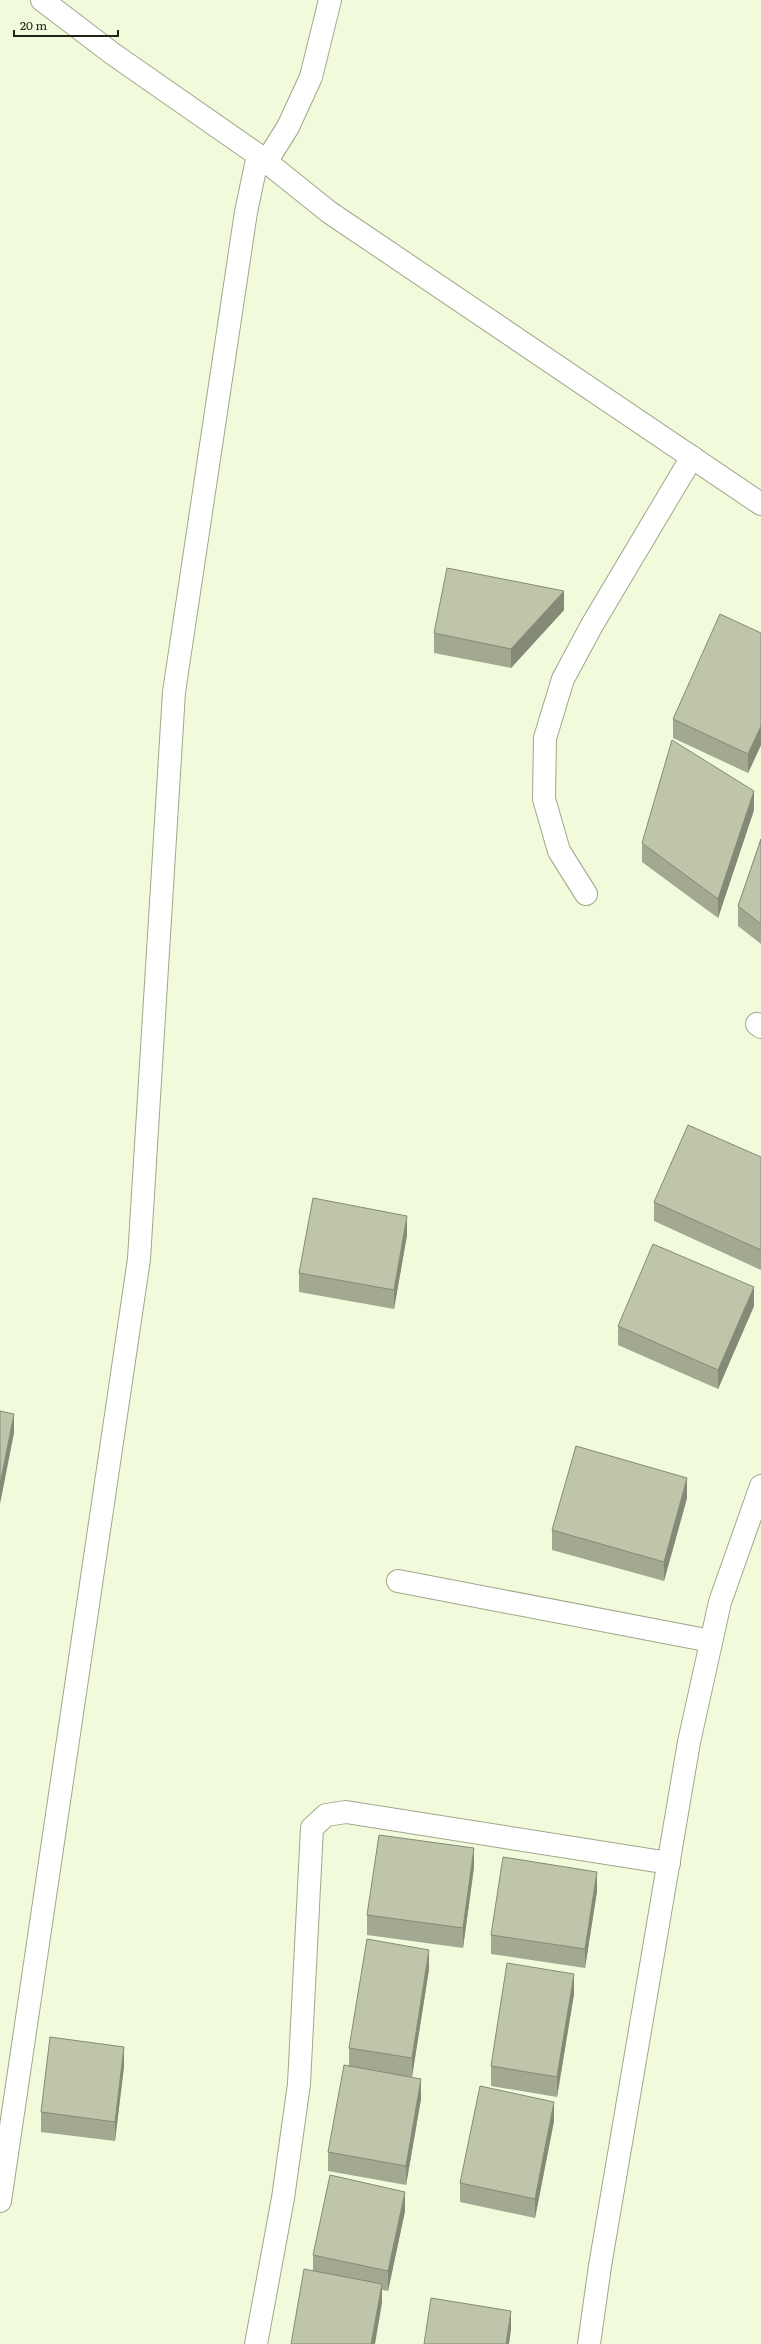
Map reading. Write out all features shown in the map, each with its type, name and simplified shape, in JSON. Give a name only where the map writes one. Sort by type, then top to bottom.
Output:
[{"type":"street","points":[[42,0],[113,54],[262,158],[329,212],[761,504]]},
{"type":"street","points":[[0,2201],[140,1259],[174,692],[246,212],[262,158],[288,127],[311,77],[330,0]]},
{"type":"street","points":[[586,894],[559,851],[544,799],[545,738],[563,679],[592,625],[692,457]]},
{"type":"street","points":[[589,2344],[600,2266],[669,1863],[688,1742],[720,1602],[761,1486]]},
{"type":"street","points":[[398,1581],[711,1641]]},
{"type":"street","points":[[256,2344],[283,2198],[299,2084],[312,1828],[326,1815],[346,1812],[669,1863]]},
{"type":"building","points":[[447,568],[564,591],[511,649],[434,633]]},
{"type":"building","points":[[720,614],[761,633],[761,726],[748,754],[673,719]]},
{"type":"building","points":[[672,740],[754,791],[718,899],[642,843]]},
{"type":"building","points":[[761,839],[761,924],[738,906]]},
{"type":"building","points":[[688,1125],[761,1157],[761,1250],[654,1202]]},
{"type":"building","points":[[313,1198],[407,1216],[394,1290],[299,1273]]},
{"type":"building","points":[[653,1244],[754,1287],[718,1370],[618,1326]]},
{"type":"building","points":[[0,1411],[14,1414],[0,1484]]},
{"type":"building","points":[[576,1446],[687,1478],[664,1562],[552,1530]]},
{"type":"building","points":[[379,1835],[474,1848],[463,1928],[367,1915]]},
{"type":"building","points":[[503,1857],[597,1872],[585,1949],[491,1935]]},
{"type":"building","points":[[367,1939],[429,1950],[412,2058],[349,2048]]},
{"type":"building","points":[[507,1963],[574,1974],[557,2077],[491,2066]]},
{"type":"building","points":[[50,2037],[124,2047],[115,2122],[41,2112]]},
{"type":"building","points":[[344,2065],[421,2079],[406,2166],[328,2152]]},
{"type":"building","points":[[480,2086],[554,2102],[535,2199],[460,2183]]},
{"type":"building","points":[[330,2175],[405,2192],[388,2271],[313,2255]]},
{"type":"building","points":[[304,2269],[382,2284],[371,2344],[291,2344]]},
{"type":"building","points":[[431,2298],[511,2311],[506,2344],[424,2344]]}]
